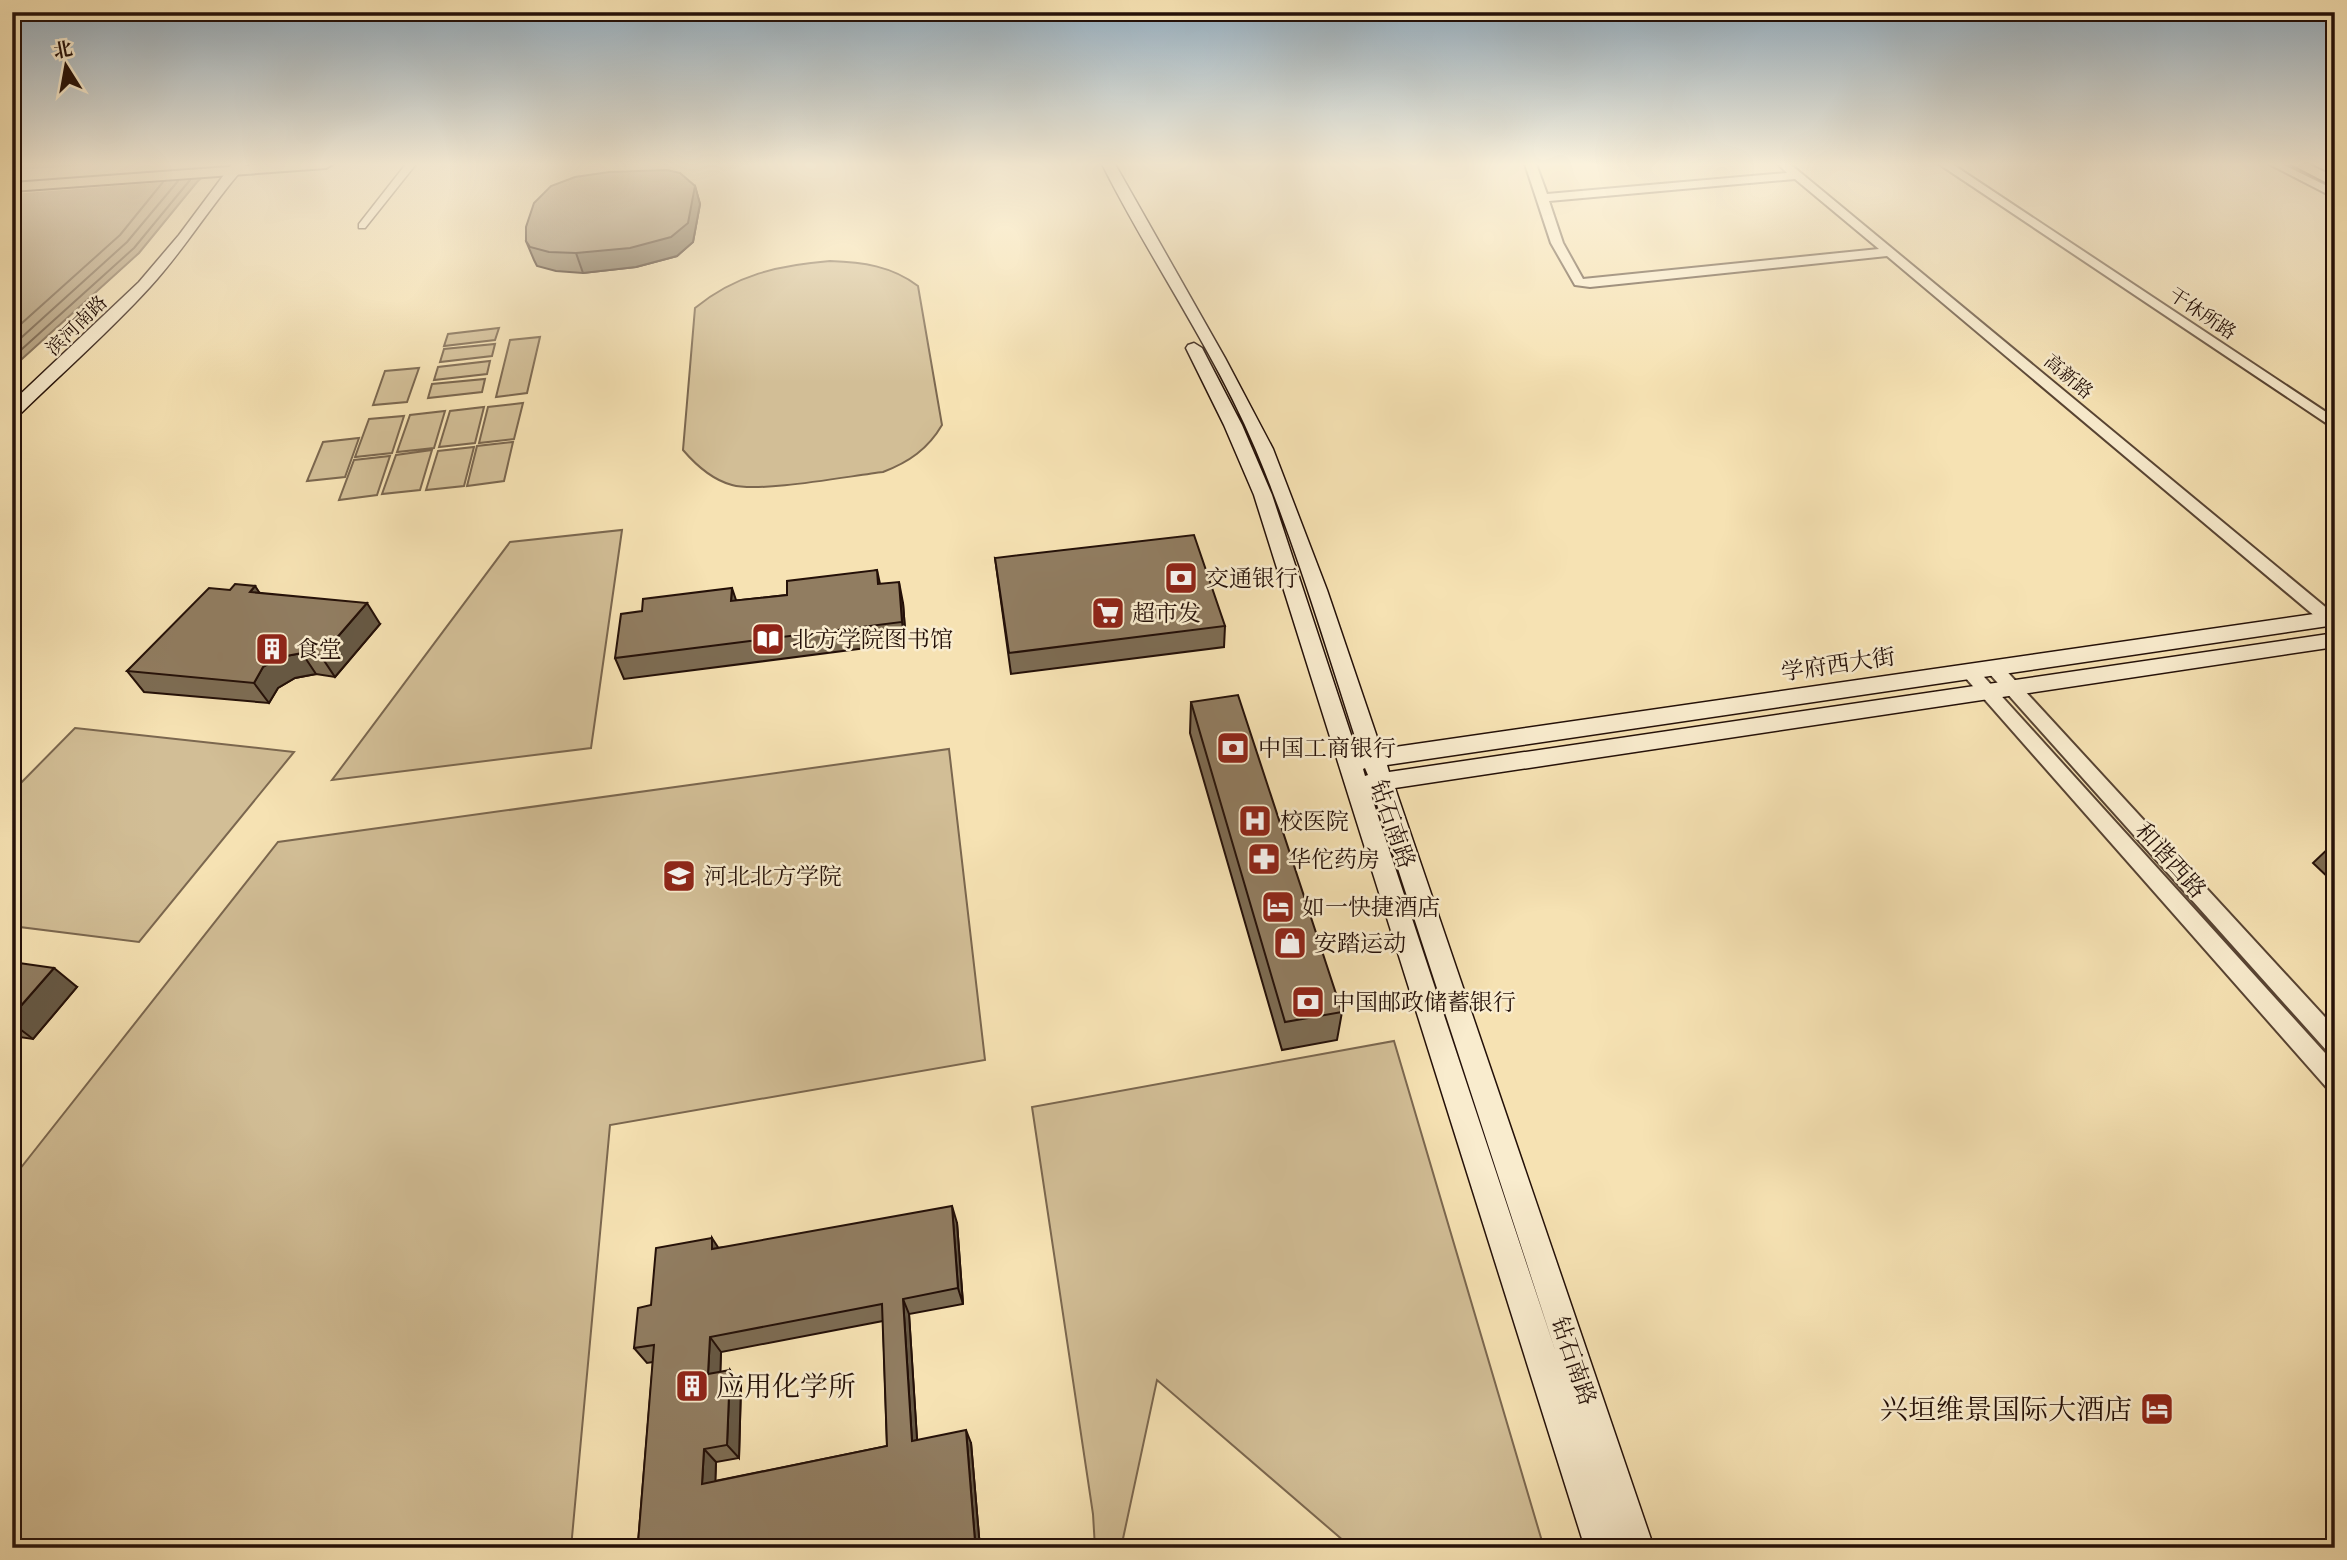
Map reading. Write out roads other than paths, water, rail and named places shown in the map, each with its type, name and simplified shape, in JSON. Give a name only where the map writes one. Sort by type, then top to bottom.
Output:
[{"type":"main road","name":"滨河南路","points":[[12,394],[124,288],[169,237]]},
{"type":"main road","name":"滨河南路","points":[[12,412],[144,285],[185,237]]},
{"type":"main road","name":"钻石南路","points":[[1133,237],[1191,342],[1251,465],[1301,608],[1360,760],[1637,1548]]},
{"type":"main road","name":"钻石南路","points":[[1149,237],[1264,449],[1317,590],[1360,760]]},
{"type":"main road","name":"学府西大街","points":[[1360,760],[1994,668],[2333,625]]},
{"type":"main road","points":[[1368,784],[2013,688],[2333,625]]},
{"type":"main road","name":"钻石南路","points":[[1368,784],[1603,1548]]},
{"type":"street","points":[[1555,237],[1574,278],[1590,284],[1889,252]]},
{"type":"street","name":"高新路","points":[[1871,237],[2333,625]]},
{"type":"street","name":"干休所路","points":[[2054,237],[2335,425]]},
{"type":"street","name":"和谐西路","points":[[1994,668],[2335,1044]]},
{"type":"street","name":"和谐西路","points":[[1970,672],[2335,1081]]},
{"type":"water","points":[[12,237],[152,237],[139,253],[12,368]]},
{"type":"place","name":"交通银行","points":[[1181,578]]},
{"type":"place","name":"超市发","points":[[1108,613]]},
{"type":"place","name":"北方学院图书馆","points":[[768,639]]},
{"type":"place","name":"食堂","points":[[272,649]]},
{"type":"place","name":"中国工商银行","points":[[1233,748]]},
{"type":"place","name":"校医院","points":[[1255,821]]},
{"type":"place","name":"华佗药房","points":[[1264,859]]},
{"type":"place","name":"河北北方学院","points":[[679,876]]},
{"type":"place","name":"如一快捷酒店","points":[[1278,907]]},
{"type":"place","name":"安踏运动","points":[[1290,943]]},
{"type":"place","name":"中国邮政储蓄银行","points":[[1308,1002]]},
{"type":"place","name":"应用化学所","points":[[692,1386]]},
{"type":"place","name":"兴垣维景国际大酒店","points":[[2157,1409]]}]
